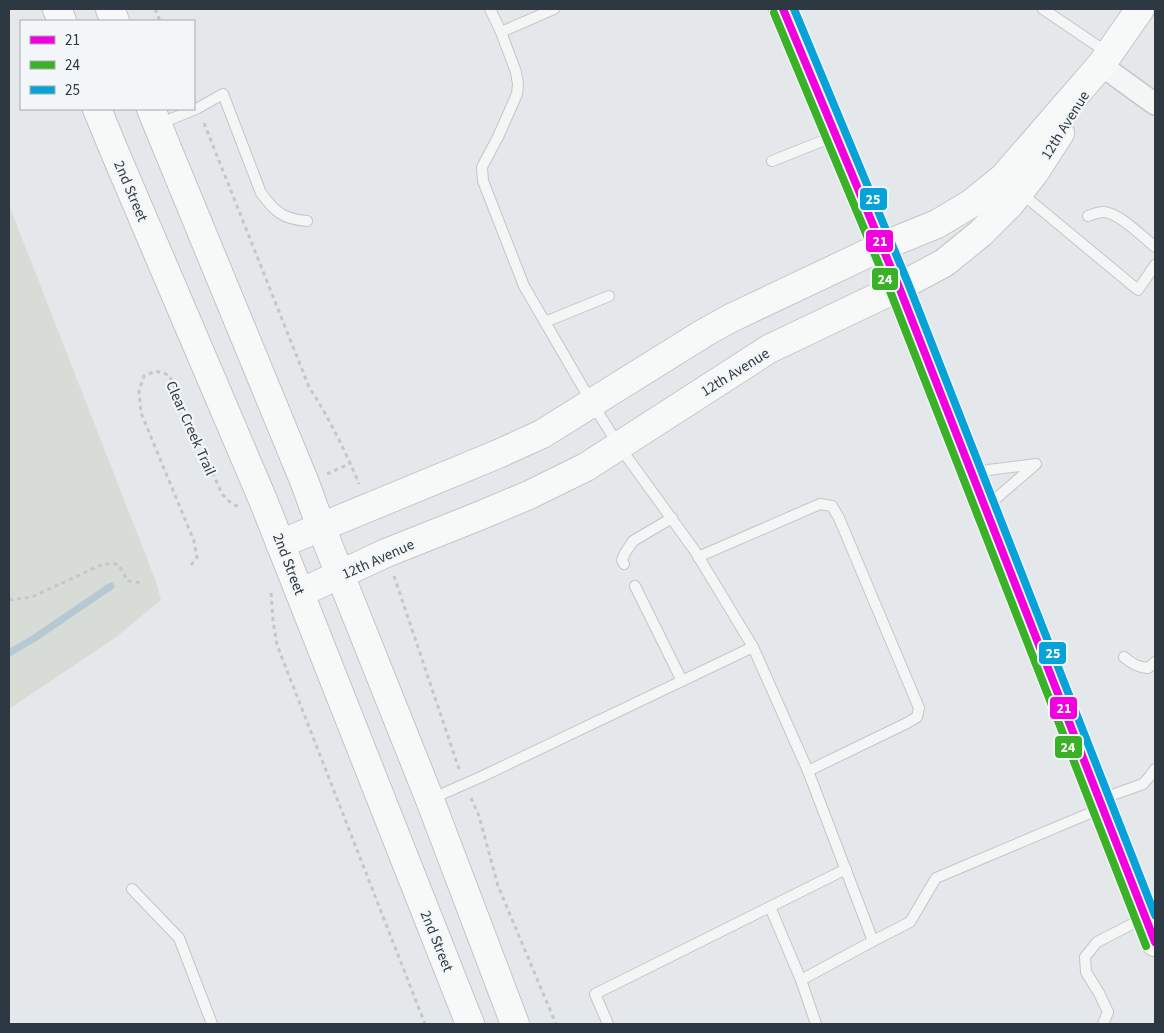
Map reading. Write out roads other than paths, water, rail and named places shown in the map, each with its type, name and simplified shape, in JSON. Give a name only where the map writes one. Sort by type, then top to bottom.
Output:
[{"type":"main road","points":[[783,9],[883,246],[1155,942]]},
{"type":"main road","name":"12th Avenue","points":[[300,593],[386,553],[529,495],[586,467],[769,349],[899,287],[944,263],[981,233],[1020,192],[1035,172],[1105,60],[1140,9]]},
{"type":"main road","name":"12th Avenue","points":[[280,544],[542,434],[731,318],[883,246],[937,224],[972,203],[1003,178],[1105,60]]},
{"type":"main road","name":"2nd Street","points":[[97,110],[263,500],[470,1024]]},
{"type":"main road","points":[[155,116],[305,483],[430,800],[515,1024]]},
{"type":"street","points":[[1105,60],[1155,104]]},
{"type":"lane","points":[[490,9],[502,32],[516,72],[518,84],[517,94],[482,167],[483,181],[524,286],[619,446],[672,518],[753,647],[808,771],[873,941]]},
{"type":"lane","points":[[502,32],[554,9]]},
{"type":"lane","points":[[1043,9],[1105,60]]},
{"type":"lane","points":[[195,109],[223,94],[261,193],[270,205],[284,216],[295,220],[307,221]]},
{"type":"lane","points":[[155,116],[187,110]]},
{"type":"lane","points":[[772,161],[835,136]]},
{"type":"lane","points":[[1020,192],[1138,290],[1155,265]]},
{"type":"lane","points":[[1088,216],[1104,212],[1117,216],[1155,247]]},
{"type":"lane","points":[[545,322],[609,296]]},
{"type":"lane","points":[[971,472],[1036,464],[985,507]]},
{"type":"lane","points":[[698,557],[820,504],[832,506],[839,518],[919,708],[917,717],[907,723],[808,771]]},
{"type":"lane","points":[[624,564],[622,560],[633,541],[672,518]]},
{"type":"lane","points":[[635,586],[682,681]]},
{"type":"lane","points":[[430,800],[753,647]]},
{"type":"lane","points":[[1124,657],[1140,667],[1148,668],[1155,662]]},
{"type":"lane","points":[[801,980],[910,922],[936,878],[1143,784],[1155,769]]},
{"type":"lane","points":[[608,1024],[595,994],[846,869]]},
{"type":"lane","points":[[132,888],[179,938],[212,1024]]},
{"type":"lane","points":[[770,907],[801,980],[816,1024]]},
{"type":"lane","points":[[1103,1024],[1108,1012],[1086,972],[1085,957],[1097,942],[1145,917]]},
{"type":"waterway","points":[[9,653],[111,586]]}]
